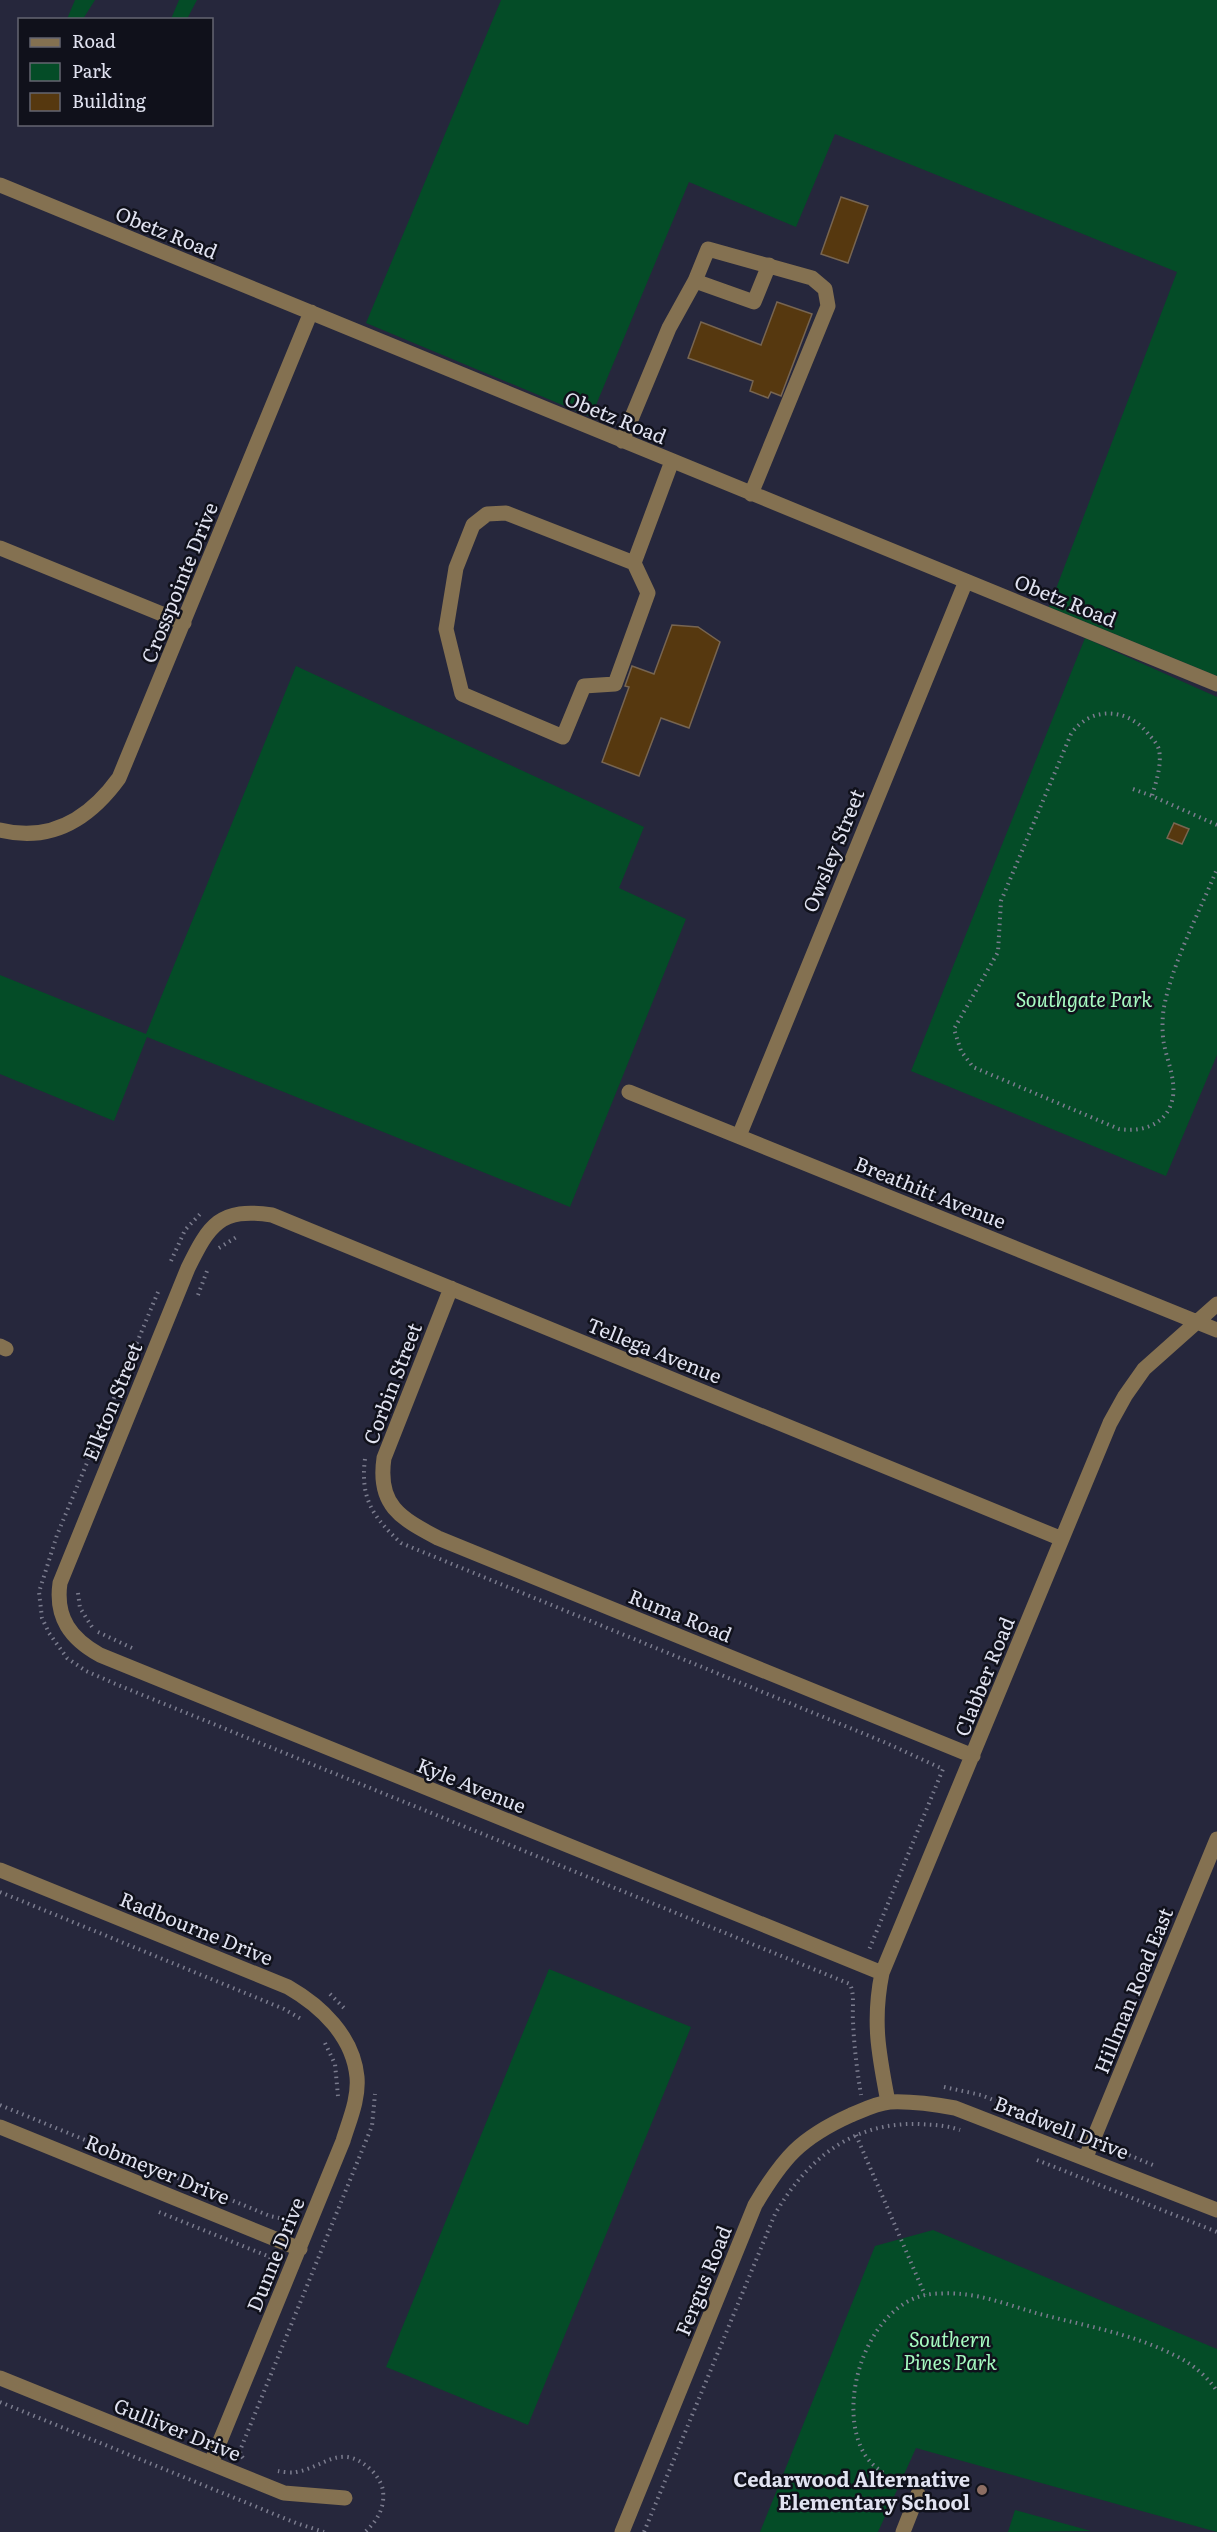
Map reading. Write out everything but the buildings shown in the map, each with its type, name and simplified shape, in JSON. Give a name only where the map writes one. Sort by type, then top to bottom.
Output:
[{"type":"street","name":"Obetz Road","points":[[0,185],[1217,684]]},
{"type":"street","points":[[622,441],[669,328],[696,281],[708,249],[812,278],[825,289],[828,306],[751,494]]},
{"type":"street","points":[[696,281],[754,302],[769,266]]},
{"type":"street","name":"Crosspointe Drive","points":[[0,830],[25,833],[43,832],[71,823],[103,800],[120,778],[311,312]]},
{"type":"street","points":[[634,563],[506,513],[487,514],[472,525],[456,568],[446,629],[462,694],[562,737],[584,686],[615,684],[648,593],[634,563],[672,461]]},
{"type":"street","points":[[0,548],[184,623]]},
{"type":"street","name":"Owsley Street","points":[[739,1136],[966,580]]},
{"type":"street","name":"Breathitt Avenue","points":[[629,1092],[1217,1330]]},
{"type":"street","name":"Tellega Avenue","points":[[229,1216],[243,1213],[272,1215],[1062,1539]]},
{"type":"street","name":"Elkton Street","points":[[61,1616],[58,1594],[63,1573],[188,1268],[203,1238],[214,1225],[229,1216]]},
{"type":"street","name":"Corbin Street","points":[[385,1496],[382,1470],[388,1444],[451,1288]]},
{"type":"street","name":"Clabber Road","points":[[888,2102],[876,2042],[878,1996],[882,1973],[1110,1423],[1144,1369],[1217,1304]]},
{"type":"street","name":"Ruma Road","points":[[385,1496],[394,1510],[408,1522],[438,1538],[973,1756]]},
{"type":"street","name":"Kyle Avenue","points":[[61,1616],[76,1640],[100,1655],[882,1973]]},
{"type":"street","name":"Hillman Road East","points":[[1086,2157],[1217,1839]]},
{"type":"street","name":"Radbourne Drive","points":[[0,1870],[288,1987],[310,2000],[327,2015],[352,2056]]},
{"type":"street","name":"Dunne Drive","points":[[211,2463],[343,2141],[355,2100],[357,2078],[352,2056]]},
{"type":"street","name":"Fergus Road","points":[[621,2532],[755,2205],[770,2180],[790,2154],[808,2137],[828,2124],[888,2102]]},
{"type":"street","name":"Bradwell Drive","points":[[888,2102],[911,2102],[955,2108],[1086,2157],[1217,2210]]},
{"type":"street","name":"Robmeyer Drive","points":[[0,2127],[300,2248]]},
{"type":"street","name":"Gulliver Drive","points":[[0,2378],[284,2493],[345,2498]]},
{"type":"street","points":[[903,2532],[918,2494]]},
{"type":"path","points":[[1152,796],[1159,765],[1159,748],[1136,721],[1124,715],[1109,713],[1086,718],[1077,726],[1071,734],[1001,901],[998,952],[954,1029],[961,1051],[973,1067],[1119,1129],[1130,1131],[1153,1125],[1169,1109],[1174,1087],[1163,1042],[1163,1009],[1172,979],[1217,869]]},
{"type":"path","points":[[1133,789],[1217,825]]},
{"type":"path","points":[[170,1262],[185,1230],[209,1207]]},
{"type":"path","points":[[216,1254],[227,1241],[238,1236]]},
{"type":"path","points":[[195,1302],[208,1270]]},
{"type":"path","points":[[162,1282],[57,1535],[41,1584],[39,1592],[42,1618],[49,1633],[67,1658],[86,1671],[118,1685],[850,1984],[854,1992],[854,2041],[863,2110],[871,2130]]},
{"type":"path","points":[[366,1455],[362,1479],[367,1499],[379,1522],[401,1543],[884,1742],[943,1769],[873,1942],[869,1950],[858,1945]]},
{"type":"path","points":[[79,1584],[77,1592],[80,1608],[86,1620],[96,1631],[142,1652]]},
{"type":"path","points":[[0,1892],[284,2009],[305,2021]]},
{"type":"path","points":[[328,1993],[337,1999],[351,2017]]},
{"type":"path","points":[[318,2035],[335,2064],[338,2101]]},
{"type":"path","points":[[852,2096],[884,2085]]},
{"type":"path","points":[[937,2086],[957,2088],[981,2095],[1160,2168]]},
{"type":"path","points":[[249,2462],[240,2454],[241,2448],[372,2126],[376,2087]]},
{"type":"path","points":[[0,2105],[270,2217],[289,2220],[296,2214]]},
{"type":"path","points":[[644,2532],[775,2214],[790,2189],[818,2159],[847,2138],[900,2124],[945,2125],[963,2131]]},
{"type":"path","points":[[856,2135],[925,2295]]},
{"type":"path","points":[[1031,2158],[1217,2232]]},
{"type":"path","points":[[151,2209],[270,2257],[274,2265],[270,2275]]},
{"type":"path","points":[[918,2494],[879,2470],[866,2456],[857,2437],[854,2394],[874,2332],[900,2305],[925,2295],[961,2294],[1122,2336],[1170,2353],[1190,2364],[1217,2391]]},
{"type":"path","points":[[0,2402],[296,2523],[324,2532]]},
{"type":"path","points":[[273,2471],[295,2472],[325,2460],[343,2456],[359,2460],[375,2473],[383,2489],[383,2505],[375,2524],[365,2532]]},
{"type":"green space","points":[[75,0],[95,0],[84,18],[67,18]]},
{"type":"green space","points":[[179,0],[197,0],[188,18],[171,18]]},
{"type":"green space","points":[[501,0],[1217,0],[1217,676],[1049,607],[1177,272],[835,134],[796,227],[689,182],[591,417],[366,323]]},
{"type":"green space","name":"Southgate Park","points":[[1085,638],[1217,697],[1217,1055],[1166,1176],[911,1071]]},
{"type":"green space","points":[[296,666],[644,827],[619,888],[686,919],[570,1207],[147,1037],[114,1121],[0,1074],[0,975],[146,1034]]},
{"type":"green space","points":[[549,1969],[691,2027],[528,2425],[386,2367]]},
{"type":"green space","name":"Southern Pines Park","points":[[933,2230],[1217,2349],[1217,2532],[916,2448],[878,2532],[760,2532],[875,2246]]},
{"type":"green space","points":[[1015,2510],[1091,2531],[1008,2532]]},
{"type":"place","name":"Cedarwood Alternative Elementary School","points":[[982,2490]]}]
